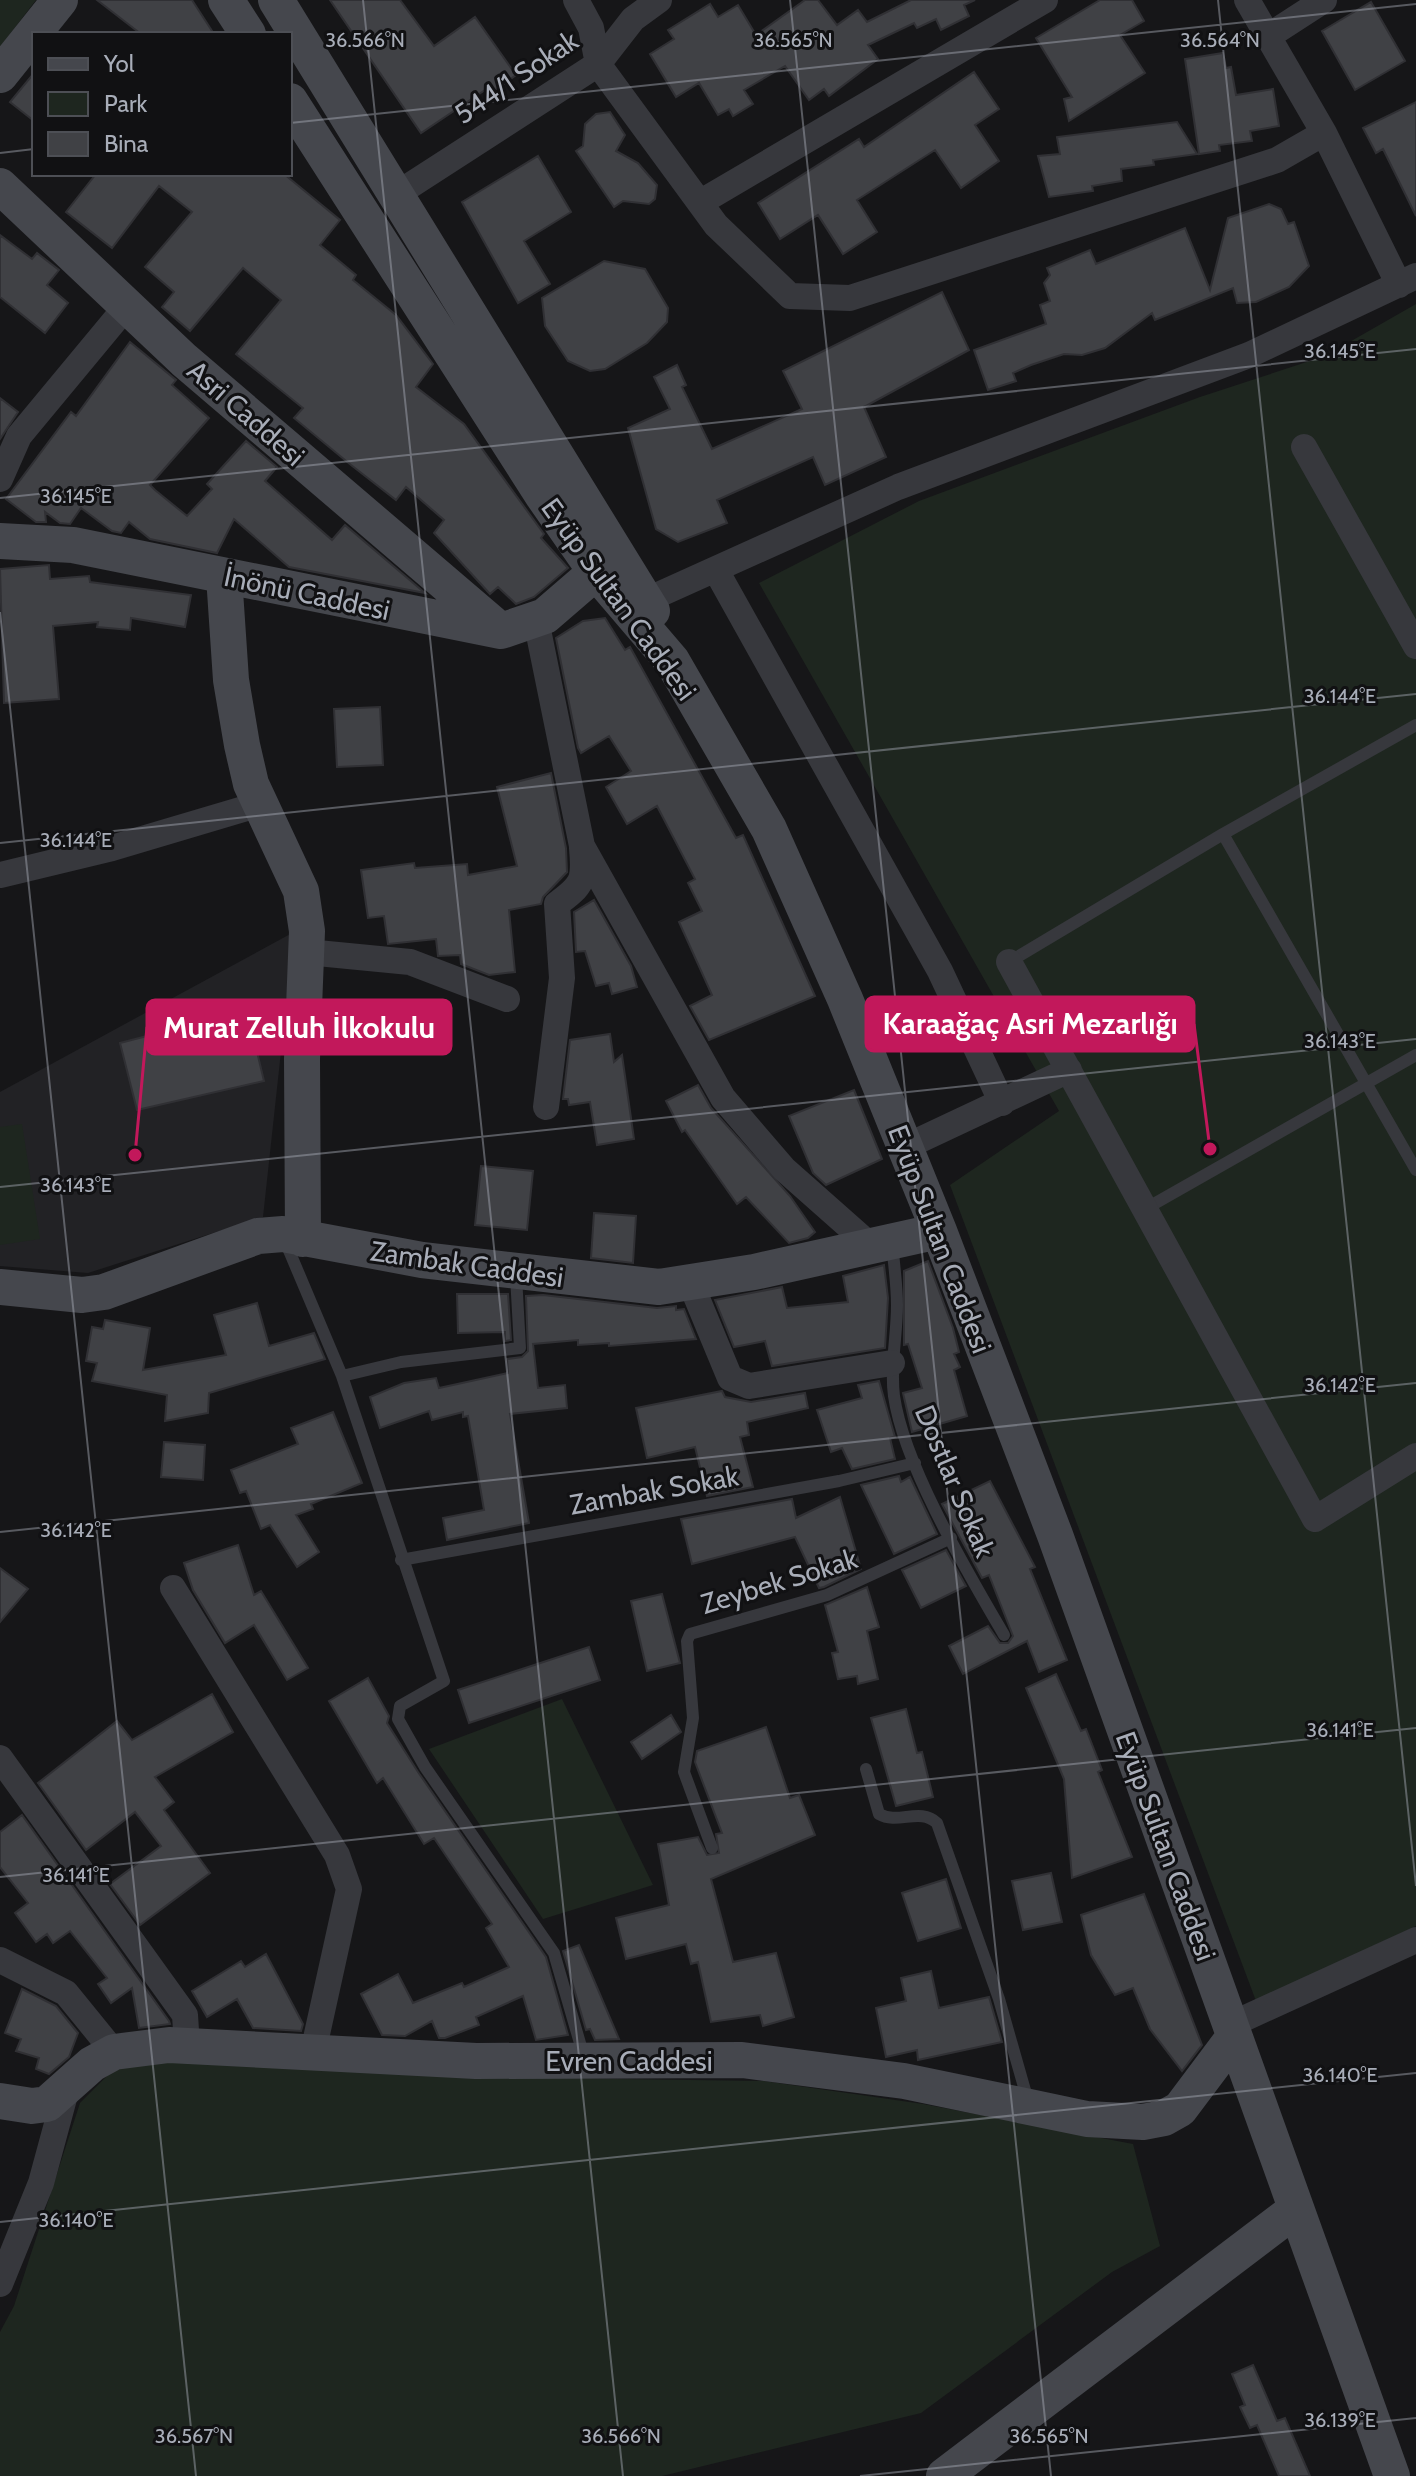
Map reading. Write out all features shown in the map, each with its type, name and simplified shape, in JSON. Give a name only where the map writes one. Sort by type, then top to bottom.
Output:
[{"type":"street","points":[[34,32],[60,0]]},
{"type":"street","points":[[226,0],[247,32]]},
{"type":"street","points":[[276,0],[397,194],[477,331],[647,600],[672,661]]},
{"type":"street","points":[[576,0],[591,28],[598,64],[716,225],[790,296],[850,298],[1277,160],[1324,133]]},
{"type":"street","name":"544/1 Sokak","points":[[397,194],[598,64],[633,19],[659,0]]},
{"type":"street","points":[[701,202],[1045,0]]},
{"type":"street","points":[[647,600],[717,572],[898,487],[1249,355],[1408,280],[1270,35],[1247,0]]},
{"type":"street","points":[[1270,35],[1324,0]]},
{"type":"street","points":[[0,75],[32,35]]},
{"type":"street","name":"Eyüp Sultan Caddesi","points":[[292,104],[543,496],[596,572],[672,661],[769,829],[845,999],[905,1147],[1055,1535],[1392,2476]]},
{"type":"street","name":"Asri Caddesi","points":[[0,186],[126,307],[501,631]]},
{"type":"street","points":[[0,479],[19,436],[126,307]]},
{"type":"street","points":[[1304,447],[1416,646]]},
{"type":"street","name":"İnönü Caddesi","points":[[0,541],[73,545],[501,631],[536,620],[596,572]]},
{"type":"street","points":[[717,572],[940,971],[1002,1103]]},
{"type":"street","points":[[224,576],[231,680],[242,745],[260,804],[301,891],[307,952],[293,1236]]},
{"type":"street","points":[[536,620],[584,869],[579,888],[557,904],[562,978],[546,1107]]},
{"type":"street","points":[[0,875],[112,848],[260,804]]},
{"type":"street","points":[[582,846],[723,1098],[784,1169],[881,1244]]},
{"type":"street","points":[[307,952],[410,962],[455,976],[507,999]]},
{"type":"street","points":[[1009,962],[1315,1519],[1416,1456]]},
{"type":"street","points":[[905,1147],[1069,1070]]},
{"type":"street","name":"Zambak Caddesi","points":[[0,1287],[82,1295],[104,1292],[245,1241],[293,1236],[422,1260],[515,1272],[639,1286],[691,1284],[939,1231]]},
{"type":"street","points":[[691,1284],[730,1378],[749,1386],[892,1363]]},
{"type":"street","points":[[173,1588],[337,1855],[349,1889],[313,2052]]},
{"type":"street","points":[[0,1758],[185,2015],[187,2046]]},
{"type":"street","points":[[1232,2031],[1416,1940]]},
{"type":"street","points":[[0,1960],[66,1993],[114,2052]]},
{"type":"street","name":"Evren Caddesi","points":[[0,2101],[32,2106],[47,2104],[66,2091],[84,2071],[114,2052],[135,2047],[187,2046],[476,2061],[742,2060],[904,2081],[1116,2123],[1164,2118],[1180,2109],[1194,2094],[1232,2031]]},
{"type":"street","points":[[0,2284],[41,2183],[66,2091]]},
{"type":"street","points":[[944,2476],[1295,2210]]},
{"type":"lane","points":[[1009,962],[1223,834],[1416,725]]},
{"type":"lane","points":[[1223,834],[1416,1170]]},
{"type":"lane","points":[[1145,1209],[1416,1055]]},
{"type":"lane","points":[[293,1236],[444,1681],[400,1706],[398,1719],[425,1767],[554,1953],[585,2061]]},
{"type":"lane","name":"Dostlar Sokak","points":[[881,1244],[897,1302],[892,1363],[899,1420],[915,1463],[951,1538],[1004,1635]]},
{"type":"lane","points":[[342,1376],[401,1362],[520,1348],[515,1272]]},
{"type":"lane","name":"Zambak Sokak","points":[[401,1560],[839,1481],[915,1463]]},
{"type":"lane","name":"Zeybek Sokak","points":[[712,1848],[684,1772],[693,1718],[687,1641],[690,1634],[827,1595],[951,1538]]},
{"type":"lane","points":[[866,1769],[879,1814],[888,1818],[920,1815],[931,1817],[937,1823],[985,1957],[1030,2107]]},
{"type":"shaded area","points":[[294,932],[263,1217],[88,1273],[0,1266],[0,1092]]},
{"type":"green space","points":[[0,0],[36,0],[0,47]]},
{"type":"green space","points":[[1416,304],[1416,1926],[1256,2001],[950,1185],[1059,1111],[759,583],[919,501],[1200,397],[1325,356]]},
{"type":"green space","points":[[22,1124],[40,1239],[0,1245],[0,1127]]},
{"type":"green space","points":[[562,1699],[653,1885],[543,1919],[429,1749]]},
{"type":"green space","points":[[154,2061],[545,2078],[764,2081],[923,2104],[1133,2144],[1160,2246],[1112,2272],[921,2413],[662,2476],[0,2476],[0,2332],[14,2306],[80,2103],[113,2070]]},
{"type":"building","points":[[97,0],[192,0],[213,32],[138,32]]},
{"type":"building","points":[[330,0],[400,0],[434,46],[475,17],[516,75],[489,95],[485,90],[421,133]]},
{"type":"building","points":[[805,0],[818,0],[837,25],[858,10],[867,22],[911,0],[975,0],[964,5],[969,16],[941,30],[936,19],[917,28],[914,23],[868,45],[878,59],[829,96],[824,89],[809,100],[785,66],[744,90],[753,104],[733,116],[729,109],[718,115],[699,83],[676,97],[650,54],[674,39],[668,30],[710,4],[718,17],[738,5],[756,35]]},
{"type":"building","points":[[1100,0],[1132,0],[1144,21],[1120,35],[1145,73],[1069,121],[1064,99],[1072,97],[1036,38]]},
{"type":"building","points":[[1371,2],[1405,61],[1355,90],[1322,31]]},
{"type":"building","points":[[1223,53],[1226,68],[1231,67],[1236,95],[1273,89],[1279,126],[1250,131],[1252,141],[1219,145],[1220,151],[1199,154],[1185,59]]},
{"type":"building","points":[[974,72],[999,109],[975,125],[999,161],[961,188],[935,150],[857,200],[877,232],[843,254],[818,215],[780,239],[758,203],[859,139],[864,147]]},
{"type":"building","points":[[32,75],[32,119],[10,102]]},
{"type":"building","points":[[1416,102],[1416,216],[1383,149],[1376,153],[1363,128]]},
{"type":"building","points":[[610,112],[625,135],[616,151],[638,163],[657,185],[655,199],[649,204],[623,201],[614,207],[576,151],[583,146],[585,124],[596,114]]},
{"type":"building","points":[[1177,122],[1197,154],[1153,160],[1154,165],[1121,169],[1122,181],[1092,186],[1093,191],[1049,197],[1038,156],[1060,154],[1057,137]]},
{"type":"building","points":[[538,156],[571,212],[524,241],[550,284],[518,303],[462,202]]},
{"type":"building","points":[[94,176],[286,176],[340,220],[320,245],[356,275],[353,280],[396,315],[433,364],[416,387],[464,424],[544,534],[541,538],[568,568],[534,597],[516,604],[498,587],[490,594],[434,533],[444,520],[406,487],[396,500],[294,418],[303,408],[236,354],[281,300],[243,268],[190,331],[162,307],[174,292],[145,267],[192,212],[159,186],[112,248],[66,212]]},
{"type":"building","points":[[1269,204],[1281,209],[1288,224],[1294,222],[1309,266],[1289,287],[1256,302],[1237,303],[1233,288],[1155,320],[1152,313],[1105,348],[1082,355],[1064,354],[1031,365],[1013,373],[1016,381],[988,390],[974,350],[1046,324],[1040,305],[1050,301],[1044,283],[1050,275],[1047,268],[1090,250],[1096,264],[1185,228],[1210,290],[1228,218]]},
{"type":"building","points":[[0,235],[32,259],[37,253],[59,270],[47,285],[68,303],[45,333],[0,297]]},
{"type":"building","points":[[604,261],[645,269],[668,308],[667,322],[647,343],[605,369],[590,371],[568,361],[545,326],[542,298]]},
{"type":"building","points":[[942,292],[969,350],[864,407],[886,457],[825,485],[813,457],[717,500],[727,523],[678,542],[656,529],[628,428],[670,409],[654,377],[677,365],[686,385],[682,387],[712,449],[802,409],[783,371]]},
{"type":"building","points":[[130,342],[176,380],[172,385],[209,418],[150,485],[155,490],[187,516],[212,489],[207,484],[246,441],[277,467],[265,481],[332,540],[345,525],[425,593],[289,567],[234,519],[217,553],[150,539],[129,522],[121,533],[112,531],[81,508],[70,524],[60,523],[45,512],[46,522],[36,522],[6,499],[71,412],[76,416]]},
{"type":"building","points":[[0,398],[18,412],[0,439]]},
{"type":"building","points":[[49,565],[50,579],[89,576],[90,582],[191,595],[185,627],[131,618],[130,630],[97,627],[98,622],[53,626],[59,699],[4,703],[0,569]]},
{"type":"building","points":[[605,618],[625,650],[630,647],[736,838],[743,835],[815,996],[709,1040],[690,1006],[712,995],[679,922],[702,911],[688,883],[695,879],[657,806],[627,824],[606,787],[631,771],[609,736],[581,753],[578,748],[556,638],[583,621]]},
{"type":"building","points":[[380,707],[383,765],[337,767],[334,709]]},
{"type":"building","points":[[551,773],[566,848],[567,872],[543,897],[541,904],[509,910],[515,972],[489,975],[461,964],[460,955],[438,956],[436,939],[388,944],[384,916],[368,918],[361,870],[414,863],[415,868],[467,864],[468,875],[517,866],[497,787]]},
{"type":"building","points":[[594,900],[631,966],[637,987],[612,994],[609,983],[596,986],[585,951],[576,952],[574,912]]},
{"type":"building","points":[[247,1010],[264,1081],[137,1110],[120,1043]]},
{"type":"building","points":[[610,1034],[614,1062],[622,1055],[634,1139],[597,1145],[590,1102],[569,1105],[568,1099],[563,1099],[570,1040]]},
{"type":"building","points":[[698,1085],[711,1108],[790,1196],[815,1232],[808,1238],[789,1243],[746,1197],[737,1204],[685,1130],[682,1132],[666,1101]]},
{"type":"building","points":[[854,1090],[882,1159],[826,1185],[813,1173],[789,1116]]},
{"type":"building","points":[[481,1166],[533,1171],[527,1230],[475,1225]]},
{"type":"building","points":[[594,1213],[636,1216],[633,1263],[591,1258]]},
{"type":"building","points":[[928,1261],[953,1328],[959,1352],[954,1354],[960,1367],[954,1370],[967,1416],[912,1432],[903,1393],[922,1388],[908,1344],[904,1345],[904,1271]]},
{"type":"building","points":[[884,1265],[888,1298],[885,1348],[772,1366],[765,1341],[734,1347],[715,1300],[782,1287],[787,1308],[848,1302],[843,1276]]},
{"type":"building","points":[[457,1294],[508,1294],[511,1340],[505,1341],[505,1332],[458,1333]]},
{"type":"building","points":[[543,1295],[657,1308],[676,1306],[676,1310],[684,1309],[696,1339],[609,1346],[609,1343],[578,1345],[578,1340],[533,1344],[538,1388],[565,1385],[567,1408],[510,1414],[529,1523],[447,1540],[443,1518],[484,1510],[468,1416],[463,1417],[463,1412],[432,1420],[429,1411],[380,1428],[370,1397],[404,1383],[436,1378],[439,1388],[508,1373],[507,1359],[522,1357],[528,1351],[526,1296]]},
{"type":"building","points":[[257,1303],[269,1346],[314,1333],[325,1359],[209,1393],[208,1413],[165,1421],[167,1395],[92,1381],[97,1363],[86,1361],[92,1327],[103,1329],[105,1320],[150,1328],[143,1370],[226,1355],[214,1315]]},
{"type":"building","points":[[879,1381],[895,1437],[890,1438],[895,1459],[852,1469],[842,1448],[831,1452],[817,1410],[862,1398],[858,1385]]},
{"type":"building","points":[[722,1391],[725,1397],[751,1402],[805,1393],[808,1408],[747,1422],[749,1435],[740,1437],[753,1487],[707,1496],[695,1447],[647,1458],[636,1408]]},
{"type":"building","points":[[333,1412],[362,1483],[311,1504],[313,1509],[296,1515],[319,1552],[297,1567],[270,1525],[261,1529],[246,1491],[240,1493],[231,1470],[298,1444],[291,1428]]},
{"type":"building","points":[[164,1442],[205,1445],[203,1480],[161,1477]]},
{"type":"building","points":[[899,1476],[901,1482],[910,1477],[937,1534],[894,1554],[861,1485]]},
{"type":"building","points":[[990,1481],[1035,1567],[1030,1569],[1067,1660],[1039,1672],[1027,1641],[963,1674],[949,1646],[988,1626],[1000,1643],[1008,1643],[1013,1636],[989,1575],[982,1578],[942,1504]]},
{"type":"building","points":[[840,1497],[861,1569],[824,1587],[819,1588],[795,1537],[692,1564],[681,1519],[792,1499],[796,1518]]},
{"type":"building","points":[[238,1545],[254,1595],[261,1591],[308,1668],[287,1680],[254,1625],[225,1643],[193,1590],[184,1563]]},
{"type":"building","points":[[946,1550],[966,1586],[921,1608],[902,1570]]},
{"type":"building","points":[[0,1568],[28,1589],[0,1622]]},
{"type":"building","points":[[867,1587],[879,1627],[867,1631],[878,1679],[858,1684],[857,1676],[838,1679],[832,1653],[838,1652],[825,1605]]},
{"type":"building","points":[[662,1594],[680,1663],[647,1671],[631,1601]]},
{"type":"building","points":[[589,1647],[600,1680],[469,1723],[458,1690]]},
{"type":"building","points":[[1056,1674],[1081,1731],[1086,1729],[1102,1770],[1098,1772],[1132,1857],[1072,1878],[1064,1779],[1026,1688]]},
{"type":"building","points":[[368,1678],[389,1716],[387,1723],[418,1772],[546,1957],[568,2035],[536,2040],[523,1996],[476,2017],[479,2025],[445,2038],[439,2038],[432,2021],[405,2036],[382,2035],[361,1994],[398,1974],[413,2003],[462,1983],[464,1987],[509,1967],[486,1928],[492,1924],[434,1838],[424,1844],[383,1778],[377,1783],[329,1701]]},
{"type":"building","points":[[212,1694],[233,1732],[155,1777],[174,1802],[164,1810],[210,1873],[140,1925],[110,1884],[161,1846],[135,1812],[86,1850],[38,1783],[117,1721],[132,1740]]},
{"type":"building","points":[[906,1709],[917,1753],[922,1752],[933,1797],[896,1806],[871,1718]]},
{"type":"building","points":[[671,1715],[681,1732],[642,1759],[631,1742]]},
{"type":"building","points":[[766,1727],[790,1798],[799,1795],[815,1835],[711,1879],[733,1962],[776,1953],[794,2017],[763,2026],[760,2015],[711,2022],[698,1962],[691,1964],[686,1944],[626,1959],[616,1918],[669,1905],[658,1844],[698,1837],[707,1855],[719,1853],[716,1834],[722,1833],[695,1762],[697,1751]]},
{"type":"building","points":[[22,1815],[170,2024],[139,2028],[132,1988],[111,2003],[98,1984],[107,1978],[70,1931],[53,1943],[47,1934],[36,1942],[15,1913],[28,1903],[0,1867],[0,1832]]},
{"type":"building","points":[[1051,1873],[1062,1922],[1023,1930],[1012,1881]]},
{"type":"building","points":[[946,1879],[961,1928],[918,1941],[902,1893]]},
{"type":"building","points":[[1144,1894],[1202,2045],[1182,2071],[1150,2029],[1133,1988],[1115,1995],[1091,1955],[1081,1915]]},
{"type":"building","points":[[579,1945],[619,2039],[595,2040],[590,2029],[586,2030],[563,1951]]},
{"type":"building","points":[[266,1954],[303,2024],[301,2031],[253,2028],[237,1999],[207,2017],[192,1991],[241,1961],[245,1967]]},
{"type":"building","points":[[931,1971],[939,2008],[989,1997],[1002,2042],[918,2060],[917,2050],[886,2057],[876,2008],[906,2001],[901,1978]]},
{"type":"building","points":[[22,1989],[56,2006],[78,2033],[69,2057],[49,2074],[36,2069],[39,2058],[16,2051],[21,2039],[5,2033]]},
{"type":"building","points":[[1253,2365],[1277,2421],[1285,2418],[1310,2476],[1279,2476],[1257,2425],[1250,2428],[1240,2407],[1245,2405],[1232,2374]]},
{"type":"place","name":"Karaağaç Asri Mezarlığı","points":[[1210,1149]]},
{"type":"place","name":"Murat Zelluh İlkokulu","points":[[135,1155]]}]
